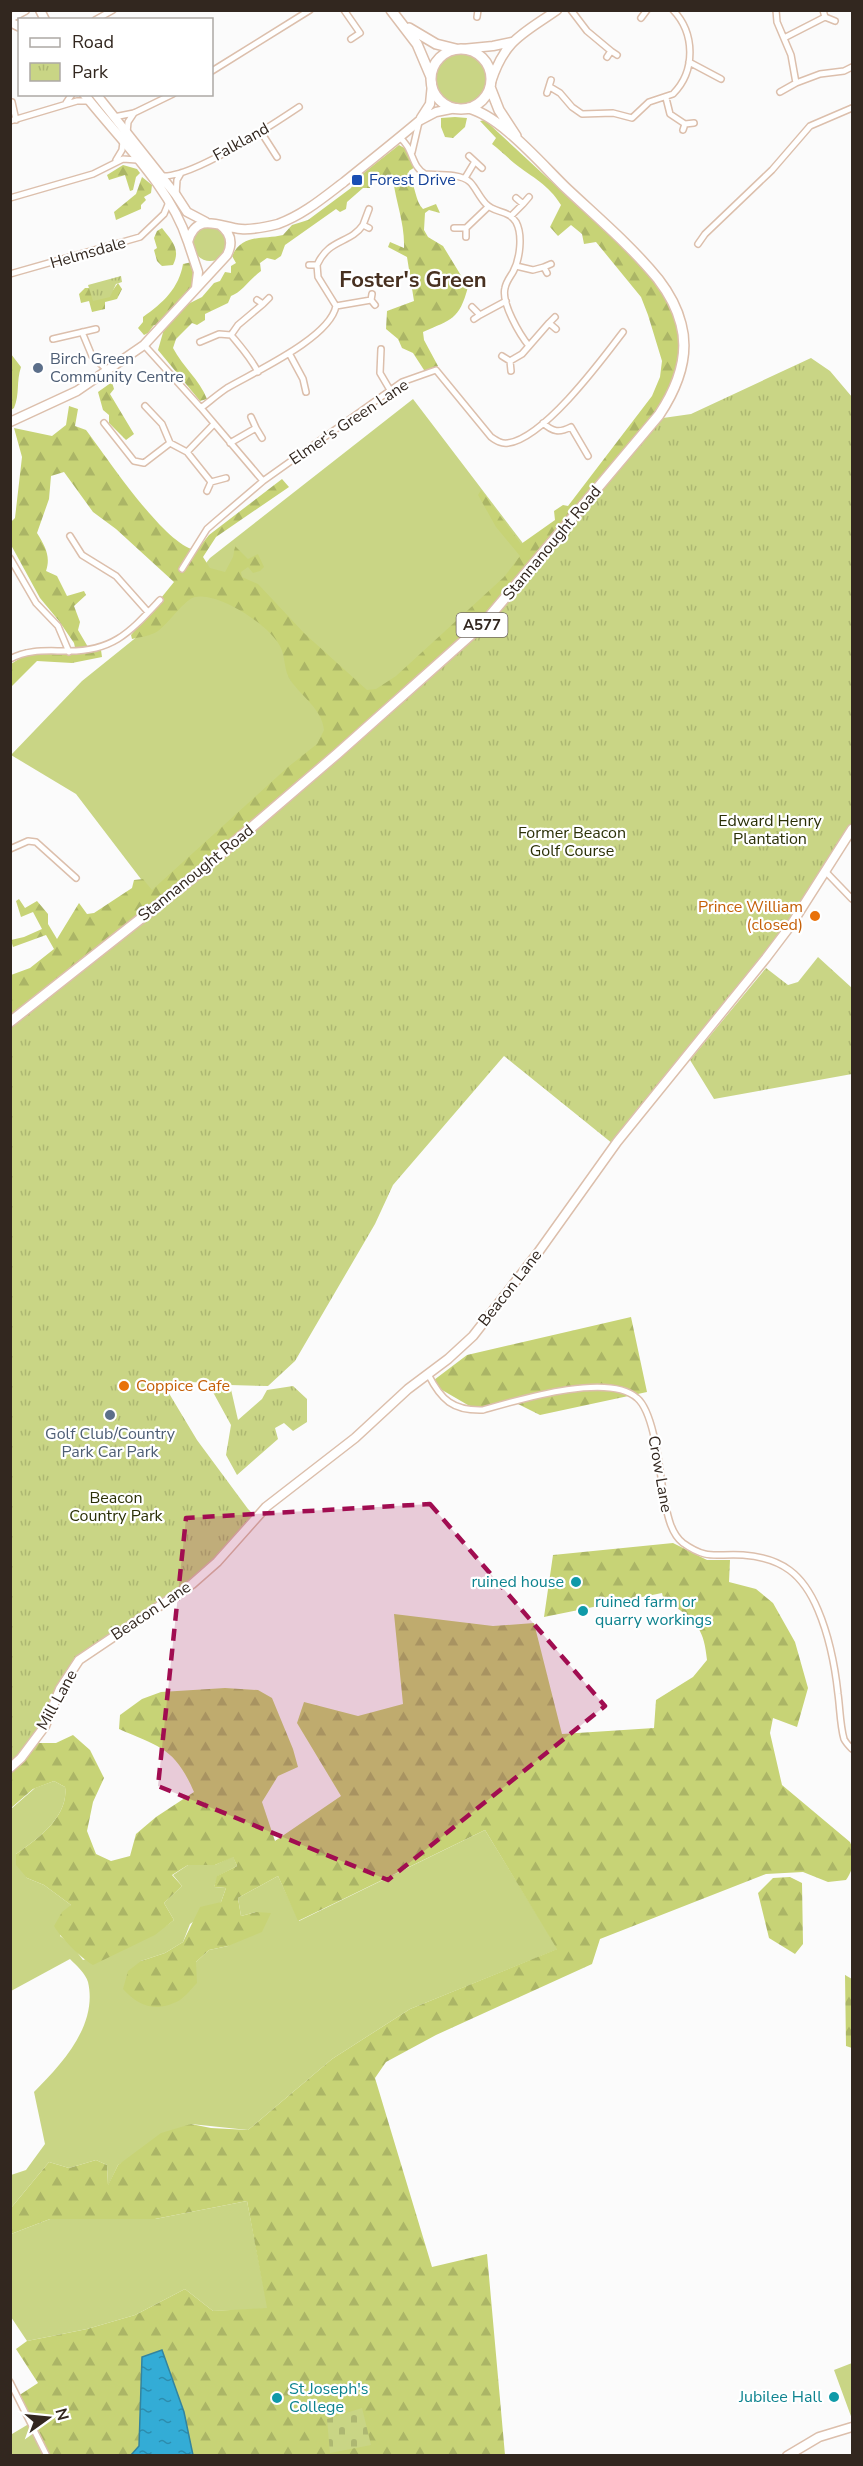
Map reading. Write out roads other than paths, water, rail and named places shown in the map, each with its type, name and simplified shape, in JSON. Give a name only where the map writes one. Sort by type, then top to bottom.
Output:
[{"type":"main road","name":"A577","points":[[391,10],[423,54],[439,99],[456,108],[468,108]]},
{"type":"main road","name":"A577","points":[[404,26],[436,44],[477,53],[488,66],[491,84]]},
{"type":"main road","points":[[431,80],[439,59],[459,49]]},
{"type":"main road","points":[[468,108],[482,100],[491,84]]},
{"type":"main road","name":"Stannanought Road","points":[[491,84],[499,110],[520,143]]},
{"type":"main road","name":"Stannanought Road","points":[[10,1022],[196,875],[338,754],[483,624],[670,399],[681,369],[684,339],[681,324],[669,295],[647,266],[520,143],[483,113],[468,108]]},
{"type":"street","points":[[10,20],[25,10]]},
{"type":"street","points":[[103,13],[112,10]]},
{"type":"street","points":[[213,70],[310,10]]},
{"type":"street","points":[[344,10],[360,33],[351,39]]},
{"type":"street","points":[[491,84],[500,58],[513,41],[557,10]]},
{"type":"street","points":[[571,10],[587,31],[614,53],[607,57]]},
{"type":"street","points":[[641,18],[647,10]]},
{"type":"street","points":[[632,118],[649,102],[674,94],[689,62],[688,32],[673,10]]},
{"type":"street","points":[[776,10],[777,22],[791,55],[796,83]]},
{"type":"street","points":[[784,38],[824,14],[835,21]]},
{"type":"street","points":[[459,49],[493,46],[513,41]]},
{"type":"street","points":[[689,62],[721,79]]},
{"type":"street","points":[[780,92],[820,74],[844,71],[852,67]]},
{"type":"street","points":[[412,152],[419,121],[430,104],[431,80]]},
{"type":"street","points":[[549,87],[560,93],[572,107],[582,114],[613,113],[632,118]]},
{"type":"street","points":[[64,104],[70,96]]},
{"type":"street","points":[[98,96],[162,176],[198,272],[196,288]]},
{"type":"street","points":[[114,117],[134,113],[169,96]]},
{"type":"street","points":[[12,102],[13,120],[87,98],[137,160],[187,212],[206,222],[248,229],[278,224],[304,211],[419,121],[436,112],[456,108]]},
{"type":"street","points":[[666,98],[670,114],[684,127],[694,123]]},
{"type":"street","name":"Falkland","points":[[162,176],[181,173],[261,132],[299,106]]},
{"type":"street","points":[[698,244],[705,234],[772,170],[810,126],[852,108]]},
{"type":"street","points":[[127,133],[128,122],[134,113]]},
{"type":"street","points":[[632,118],[634,126]]},
{"type":"street","points":[[261,132],[277,157]]},
{"type":"street","points":[[399,137],[412,152],[417,167],[425,174],[465,178],[488,207],[511,216],[516,222],[520,235],[516,266],[504,290],[519,333],[529,346]]},
{"type":"street","points":[[116,162],[123,142]]},
{"type":"street","points":[[469,156],[482,168]]},
{"type":"street","points":[[10,198],[93,174],[128,158],[137,160]]},
{"type":"street","points":[[465,178],[474,163]]},
{"type":"street","points":[[172,198],[181,173]]},
{"type":"street","points":[[511,216],[529,197]]},
{"type":"street","name":"Helmsdale","points":[[10,274],[140,237],[159,220],[172,198]]},
{"type":"street","points":[[516,198],[523,204]]},
{"type":"street","points":[[454,228],[466,228],[488,207]]},
{"type":"street","points":[[336,306],[318,277],[317,265],[329,248],[355,233],[363,225],[369,209]]},
{"type":"street","points":[[159,220],[172,218],[180,220]]},
{"type":"street","points":[[188,242],[194,229],[206,222]]},
{"type":"street","points":[[220,224],[229,235],[231,242]]},
{"type":"street","points":[[363,225],[369,228]]},
{"type":"street","points":[[466,228],[466,237]]},
{"type":"street","points":[[10,422],[76,391],[144,345],[227,255],[234,237],[248,229]]},
{"type":"street","points":[[192,256],[203,264],[210,265],[222,261]]},
{"type":"street","points":[[516,266],[533,270],[551,264]]},
{"type":"street","points":[[309,265],[317,265]]},
{"type":"street","points":[[544,267],[547,273]]},
{"type":"street","points":[[231,335],[238,325],[269,298]]},
{"type":"street","points":[[257,300],[262,304]]},
{"type":"street","points":[[336,306],[372,300]]},
{"type":"street","points":[[472,307],[477,317],[506,301]]},
{"type":"street","points":[[201,408],[229,387],[289,353],[331,321],[336,306]]},
{"type":"street","points":[[510,361],[522,354],[555,317]]},
{"type":"street","points":[[549,323],[556,329]]},
{"type":"street","points":[[53,339],[96,329]]},
{"type":"street","points":[[82,332],[92,356],[107,370]]},
{"type":"street","name":"Elmer's Green Lane","points":[[182,569],[207,529],[263,481],[402,382],[436,370],[491,437],[498,442],[507,443],[520,439],[557,411],[623,332]]},
{"type":"street","points":[[200,342],[224,333],[231,335],[239,348],[251,359],[258,372]]},
{"type":"street","points":[[144,345],[263,481]]},
{"type":"street","points":[[381,349],[380,373],[390,390]]},
{"type":"street","points":[[289,353],[303,379],[306,392]]},
{"type":"street","points":[[502,356],[510,361]]},
{"type":"street","points":[[510,361],[511,370]]},
{"type":"street","points":[[145,406],[162,424],[170,443],[187,452],[212,482]]},
{"type":"street","points":[[251,417],[262,438]]},
{"type":"street","points":[[104,423],[134,461],[144,463],[170,443]]},
{"type":"street","points":[[187,452],[214,423]]},
{"type":"street","points":[[543,423],[555,432],[571,427],[588,456]]},
{"type":"street","points":[[230,443],[256,428]]},
{"type":"street","points":[[207,491],[212,482],[226,478]]},
{"type":"street","points":[[70,536],[82,555],[116,576],[148,612]]},
{"type":"street","points":[[10,558],[36,603],[58,626],[69,651]]},
{"type":"street","points":[[10,659],[41,650],[95,649],[114,643],[131,631],[160,600]]},
{"type":"street","name":"Beacon Lane","points":[[80,1660],[192,1584],[217,1562],[273,1501],[355,1438],[408,1389],[460,1350],[537,1254],[617,1142],[766,958],[852,829]]},
{"type":"street","points":[[10,849],[28,841],[36,842],[76,878]]},
{"type":"street","points":[[825,871],[852,899]]},
{"type":"street","name":"Crow Lane","points":[[428,1374],[441,1397],[455,1406],[470,1410],[483,1410],[586,1386],[614,1387],[638,1398],[651,1424],[668,1520],[681,1542],[709,1557],[742,1555],[768,1559],[781,1564],[799,1576],[805,1584],[818,1610],[827,1636],[836,1679],[844,1738],[852,1749]]},
{"type":"street","name":"Mill Lane","points":[[10,1768],[21,1758],[45,1726],[60,1689],[80,1660]]},
{"type":"street","points":[[10,2382],[47,2456]]},
{"type":"street","points":[[790,2453],[819,2436],[852,2427]]},
{"type":"water","points":[[162,2350],[184,2412],[193,2455],[131,2455],[139,2446],[142,2357]]},
{"type":"place","name":"Forest Drive","points":[[357,180]]},
{"type":"place","name":"Birch Green Community Centre","points":[[38,368]]},
{"type":"place","name":"Prince William (closed)","points":[[815,916]]},
{"type":"place","name":"Coppice Cafe","points":[[124,1386]]},
{"type":"place","name":"Golf Club/Country Park Car Park","points":[[110,1415]]},
{"type":"place","name":"ruined house","points":[[576,1582]]},
{"type":"place","name":"ruined farm or quarry workings","points":[[583,1611]]},
{"type":"place","name":"Jubilee Hall","points":[[834,2397]]},
{"type":"place","name":"St Joseph's College","points":[[277,2398]]},
{"type":"district","name":"Foster's Green","points":[[413,280]]},
{"type":"park label","name":"Edward Henry Plantation","points":[[770,830]]},
{"type":"park label","name":"Former Beacon Golf Course","points":[[572,842]]},
{"type":"park label","name":"Beacon Country Park","points":[[116,1507]]}]
